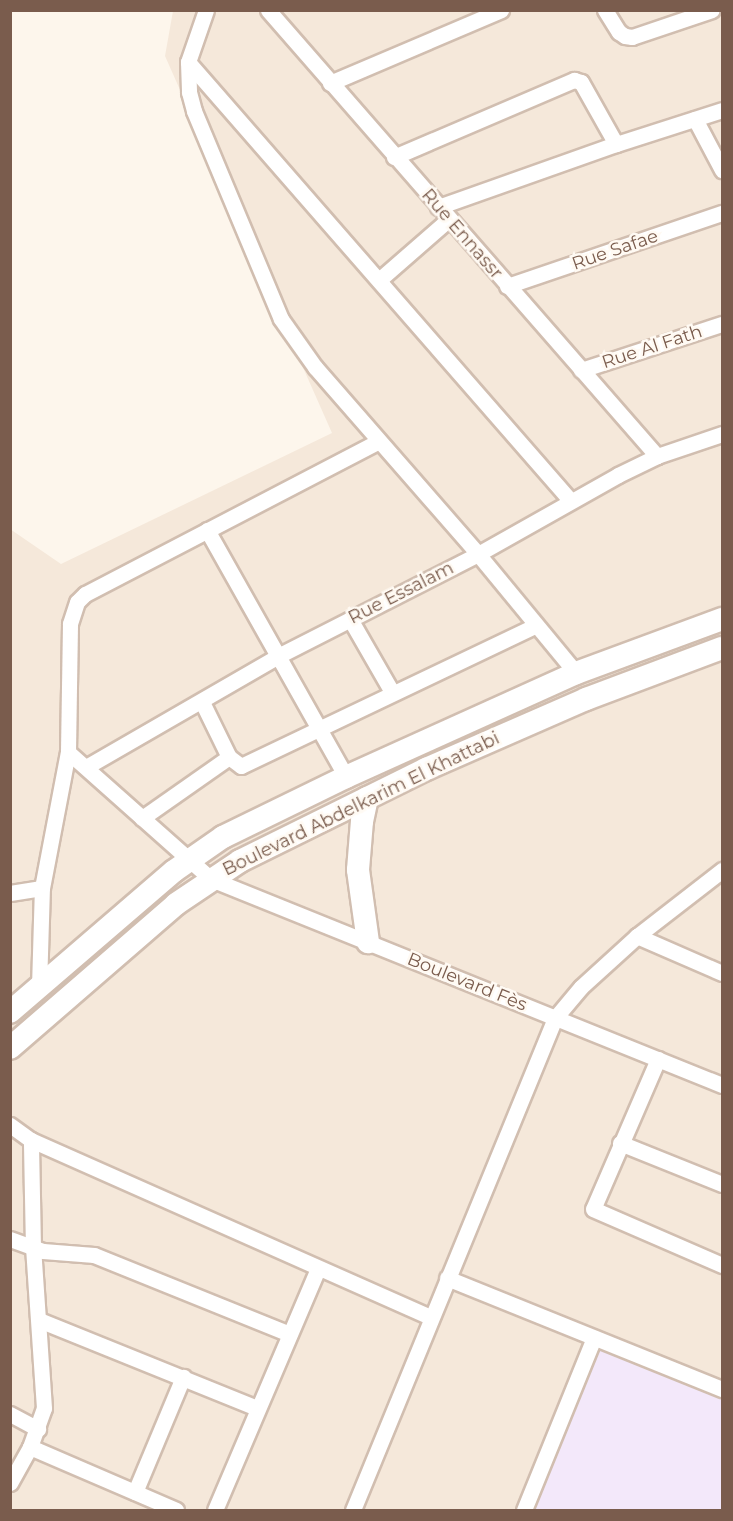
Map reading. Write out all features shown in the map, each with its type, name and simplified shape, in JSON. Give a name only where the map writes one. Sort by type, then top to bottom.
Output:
[{"type":"street","points":[[206,10],[188,62],[189,92],[194,111],[281,319],[315,367],[478,554],[576,673]]},
{"type":"street","name":"Rue Ennassr","points":[[268,10],[657,456]]},
{"type":"street","points":[[330,83],[501,10]]},
{"type":"street","points":[[605,10],[619,32],[632,37],[712,10]]},
{"type":"street","points":[[188,62],[570,500]]},
{"type":"street","points":[[394,157],[574,80],[581,82],[616,144]]},
{"type":"street","points":[[438,207],[616,144],[723,110]]},
{"type":"street","points":[[695,119],[723,170]]},
{"type":"street","name":"Rue Safae","points":[[507,286],[723,213]]},
{"type":"street","points":[[379,280],[449,219]]},
{"type":"street","name":"Rue Al Fath","points":[[581,370],[723,324]]},
{"type":"street","name":"Rue Essalam","points":[[86,767],[278,656],[478,554],[570,500],[657,456],[723,434]]},
{"type":"street","points":[[39,987],[42,888],[68,752],[70,624],[77,602],[85,594],[379,441]]},
{"type":"street","points":[[207,530],[346,777]]},
{"type":"street","points":[[350,619],[392,692]]},
{"type":"street","name":"Boulevard Abdelkarim El Khattabi","points":[[10,1012],[188,860],[242,828],[346,777],[576,673],[723,619]]},
{"type":"street","points":[[202,702],[229,757],[241,766],[536,625]]},
{"type":"street","name":"Boulevard Abdelkarim El Khattabi","points":[[10,1047],[176,904],[211,879],[255,853],[367,798],[586,699],[723,648]]},
{"type":"street","name":"Boulevard Fès","points":[[68,752],[211,879],[723,1085]]},
{"type":"street","points":[[142,818],[229,757]]},
{"type":"street","points":[[367,798],[362,821],[358,870],[368,942]]},
{"type":"street","points":[[353,1510],[555,1018],[581,987],[637,936],[721,874]]},
{"type":"street","points":[[10,893],[42,888]]},
{"type":"street","points":[[637,936],[723,973]]},
{"type":"street","points":[[658,1059],[593,1209],[723,1265]]},
{"type":"street","points":[[10,1125],[31,1140],[318,1269],[431,1317]]},
{"type":"street","points":[[10,1482],[30,1447],[44,1408],[33,1248],[31,1140]]},
{"type":"street","points":[[620,1143],[723,1184]]},
{"type":"street","points":[[10,1239],[33,1248],[94,1255],[290,1334]]},
{"type":"street","points":[[215,1510],[318,1269]]},
{"type":"street","points":[[447,1278],[723,1389]]},
{"type":"street","points":[[39,1320],[257,1408]]},
{"type":"street","points":[[524,1510],[594,1338]]},
{"type":"street","points":[[135,1492],[183,1377]]},
{"type":"street","points":[[10,1414],[38,1429]]},
{"type":"street","points":[[30,1447],[176,1510]]},
{"type":"shaded area","points":[[173,11],[722,11],[722,1510],[11,1510],[10,529],[61,564],[332,433],[165,56]]},
{"type":"shaded area","points":[[599,1337],[722,1387],[722,1510],[530,1510]]}]
